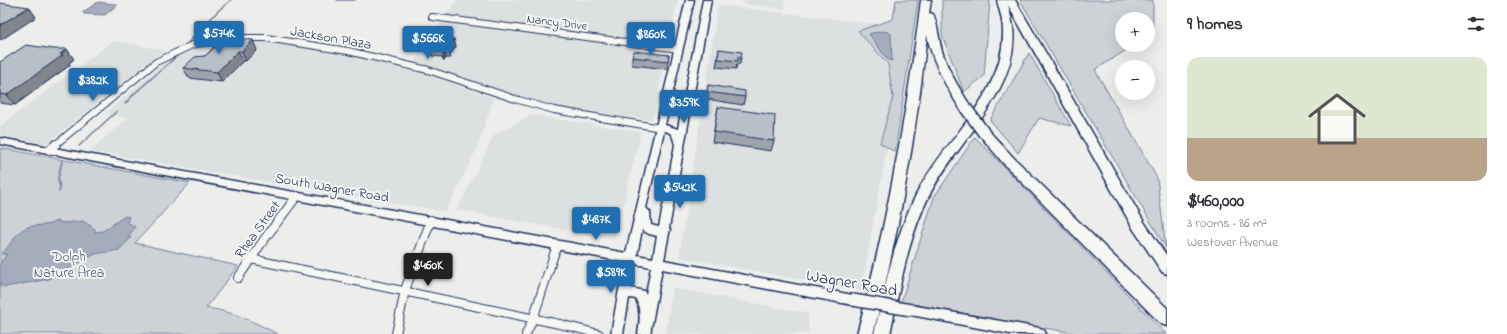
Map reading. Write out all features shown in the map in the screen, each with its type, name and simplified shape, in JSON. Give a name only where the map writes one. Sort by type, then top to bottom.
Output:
[{"type":"highway","points":[[865,334],[890,231],[903,166],[926,0]]},
{"type":"highway","points":[[931,0],[930,25],[936,53],[951,86],[984,133],[1008,160],[1167,319]]},
{"type":"highway","points":[[882,334],[906,238],[923,194],[936,170],[980,112],[1001,75],[1006,60],[1009,33],[1009,24],[1002,0]]},
{"type":"highway","points":[[1010,0],[1139,226],[1167,268]]},
{"type":"main road","points":[[617,334],[623,295],[690,0]]},
{"type":"main road","points":[[645,331],[680,150],[706,1],[698,3],[694,0]]},
{"type":"main road","points":[[687,13],[699,16],[702,26]]},
{"type":"main road","points":[[669,89],[673,107],[684,109],[688,105]]},
{"type":"main road","points":[[661,128],[668,128],[677,132],[680,150]]},
{"type":"main road","name":"South Wagner Road","points":[[0,141],[431,220],[658,264]]},
{"type":"main road","points":[[645,198],[646,227],[654,232],[665,230]]},
{"type":"main road","name":"Wagner Road","points":[[658,264],[1040,334]]},
{"type":"main road","points":[[623,295],[635,293],[640,295],[643,299],[645,305],[645,331]]},
{"type":"street","name":"Nancy Drive","points":[[432,17],[679,49]]},
{"type":"street","name":"Jackson Plaza","points":[[49,150],[156,62],[192,45],[214,40],[239,38],[260,38],[292,42],[392,60],[554,110],[661,128]]},
{"type":"street","name":"Rhea Street","points":[[238,278],[262,241],[297,196]]},
{"type":"street","points":[[396,334],[404,292],[431,220]]},
{"type":"street","points":[[526,334],[533,319],[556,245]]},
{"type":"street","points":[[251,259],[533,319],[564,324],[599,334]]},
{"type":"shaded area","points":[[457,0],[678,0],[652,120],[570,110],[522,98],[414,61]]},
{"type":"shaded area","points":[[739,0],[785,0],[785,9],[746,4]]},
{"type":"shaded area","points":[[718,5],[902,27],[889,136],[861,291],[679,257]]},
{"type":"shaded area","points":[[113,41],[165,50],[45,145],[0,135],[0,126]]},
{"type":"shaded area","points":[[268,42],[362,57],[413,69],[494,98],[477,148],[446,212],[89,151],[128,118],[106,113],[164,62],[185,51],[211,43]]},
{"type":"shaded area","points":[[532,115],[641,132],[615,239],[457,210],[494,135]]},
{"type":"shaded area","points":[[672,288],[808,313],[809,334],[666,334]]},
{"type":"green space","points":[[896,0],[918,0],[895,152],[880,143],[893,97],[888,64],[858,31],[893,19]]},
{"type":"green space","points":[[942,0],[990,0],[984,76],[964,92],[942,35]]},
{"type":"green space","points":[[1020,0],[1153,0],[1153,12],[1115,12],[1115,52],[1123,52],[1095,70],[1157,178],[1166,248]]},
{"type":"green space","points":[[1029,53],[1071,126],[1039,118],[1018,153],[990,120]]},
{"type":"green space","points":[[975,137],[1166,334],[1078,334],[901,302],[934,197]]},
{"type":"green space","name":"Dolph Nature Area","points":[[0,148],[190,183],[135,243],[238,266],[206,308],[234,314],[278,334],[0,334]]},
{"type":"water","points":[[98,2],[117,5],[105,15],[84,14],[83,12]]},
{"type":"water","points":[[882,31],[891,34],[892,61],[887,59],[869,34]]},
{"type":"water","points":[[125,216],[129,217],[127,222],[135,227],[128,237],[131,238],[119,250],[95,254],[49,279],[5,287],[0,285],[0,264],[7,254],[2,254],[17,235],[24,229],[32,226],[53,223],[56,221],[64,223],[83,221],[95,229],[95,232],[103,231]]},
{"type":"building","points":[[0,3],[29,7],[0,25]]},
{"type":"building","points":[[227,37],[253,40],[242,51],[238,51],[217,72],[183,68],[195,57],[205,56],[218,44],[212,43],[217,39],[225,39]]},
{"type":"building","points":[[438,37],[454,39],[449,47],[450,51],[445,50],[443,53],[441,49],[431,48]]},
{"type":"building","points":[[26,45],[54,49],[67,49],[60,54],[63,55],[7,95],[0,94],[0,62]]},
{"type":"building","points":[[719,49],[742,52],[741,57],[738,56],[738,61],[718,59]]},
{"type":"building","points":[[634,51],[669,55],[668,61],[632,57]]},
{"type":"building","points":[[708,85],[745,91],[745,97],[707,92]]},
{"type":"building","points":[[718,107],[775,115],[774,141],[714,132]]},
{"type":"waterway","points":[[187,44],[219,10],[231,0]]},
{"type":"waterway","points":[[337,0],[355,0]]},
{"type":"waterway","points":[[125,104],[135,93],[178,55]]},
{"type":"waterway","points":[[79,146],[117,111]]},
{"type":"waterway","points":[[59,192],[60,188],[58,179],[62,161]]}]
